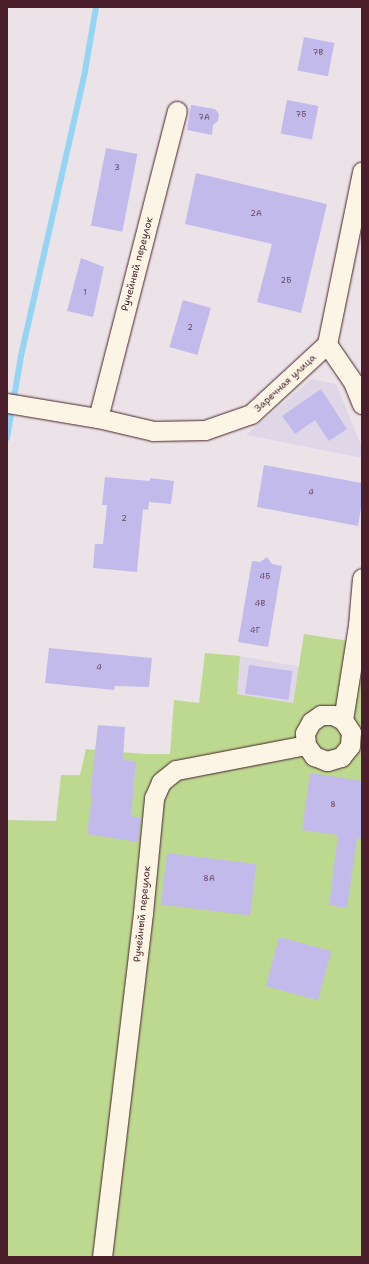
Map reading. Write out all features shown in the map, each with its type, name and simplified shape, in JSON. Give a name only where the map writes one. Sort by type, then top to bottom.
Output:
[{"type":"street","name":"Ручейный переулок","points":[[98,418],[177,111]]},
{"type":"street","points":[[362,172],[327,344],[353,382],[362,404]]},
{"type":"street","name":"Заречная улица","points":[[7,403],[98,418],[153,431],[205,430],[251,414],[327,344]]},
{"type":"street","points":[[343,720],[358,625],[362,578]]},
{"type":"street","points":[[333,715],[343,720],[351,732],[350,746],[341,757],[328,761],[314,756],[306,745],[305,733],[311,722],[321,716],[333,715]]},
{"type":"street","name":"Ручейный переулок","points":[[102,1257],[143,913],[154,798],[161,782],[176,770],[306,745]]},
{"type":"shaded area","points":[[312,379],[336,384],[362,448],[362,458],[246,435]]},
{"type":"shaded area","points":[[240,656],[299,666],[292,704],[233,693]]},
{"type":"green space","points":[[304,634],[362,643],[362,1257],[7,1257],[7,820],[56,821],[61,775],[80,775],[86,749],[145,754],[170,754],[174,700],[199,703],[205,653],[240,656],[237,694],[293,703]]},
{"type":"building","points":[[304,37],[334,43],[328,76],[298,70]]},
{"type":"building","points":[[287,100],[318,106],[312,139],[281,133]]},
{"type":"building","points":[[191,105],[215,109],[219,114],[218,121],[213,125],[212,135],[187,130]]},
{"type":"building","points":[[106,148],[137,154],[122,232],[91,226]]},
{"type":"building","points":[[196,173],[327,204],[301,313],[257,302],[272,244],[185,224]]},
{"type":"building","points":[[81,258],[104,267],[93,317],[67,311]]},
{"type":"building","points":[[183,300],[211,308],[197,355],[169,347]]},
{"type":"building","points":[[321,389],[347,429],[329,441],[315,420],[295,434],[282,416]]},
{"type":"building","points":[[264,465],[362,483],[362,503],[358,526],[257,507]]},
{"type":"building","points":[[105,477],[150,481],[150,478],[174,481],[171,504],[149,502],[148,510],[143,509],[137,572],[93,568],[95,544],[103,544],[107,505],[102,505]]},
{"type":"building","points":[[267,557],[272,564],[282,566],[268,647],[238,642],[252,561],[260,562]]},
{"type":"building","points":[[49,648],[152,658],[149,687],[115,686],[114,690],[45,683]]},
{"type":"building","points":[[249,665],[293,671],[289,700],[245,694]]},
{"type":"building","points":[[98,725],[125,727],[123,760],[136,761],[131,816],[141,818],[138,842],[87,834]]},
{"type":"building","points":[[310,773],[362,781],[362,839],[357,838],[347,908],[329,905],[338,835],[302,830]]},
{"type":"building","points":[[167,853],[256,864],[250,916],[161,905]]},
{"type":"building","points":[[279,937],[331,951],[318,1000],[266,986]]},
{"type":"waterway","points":[[7,438],[21,356],[85,71],[96,7]]}]
